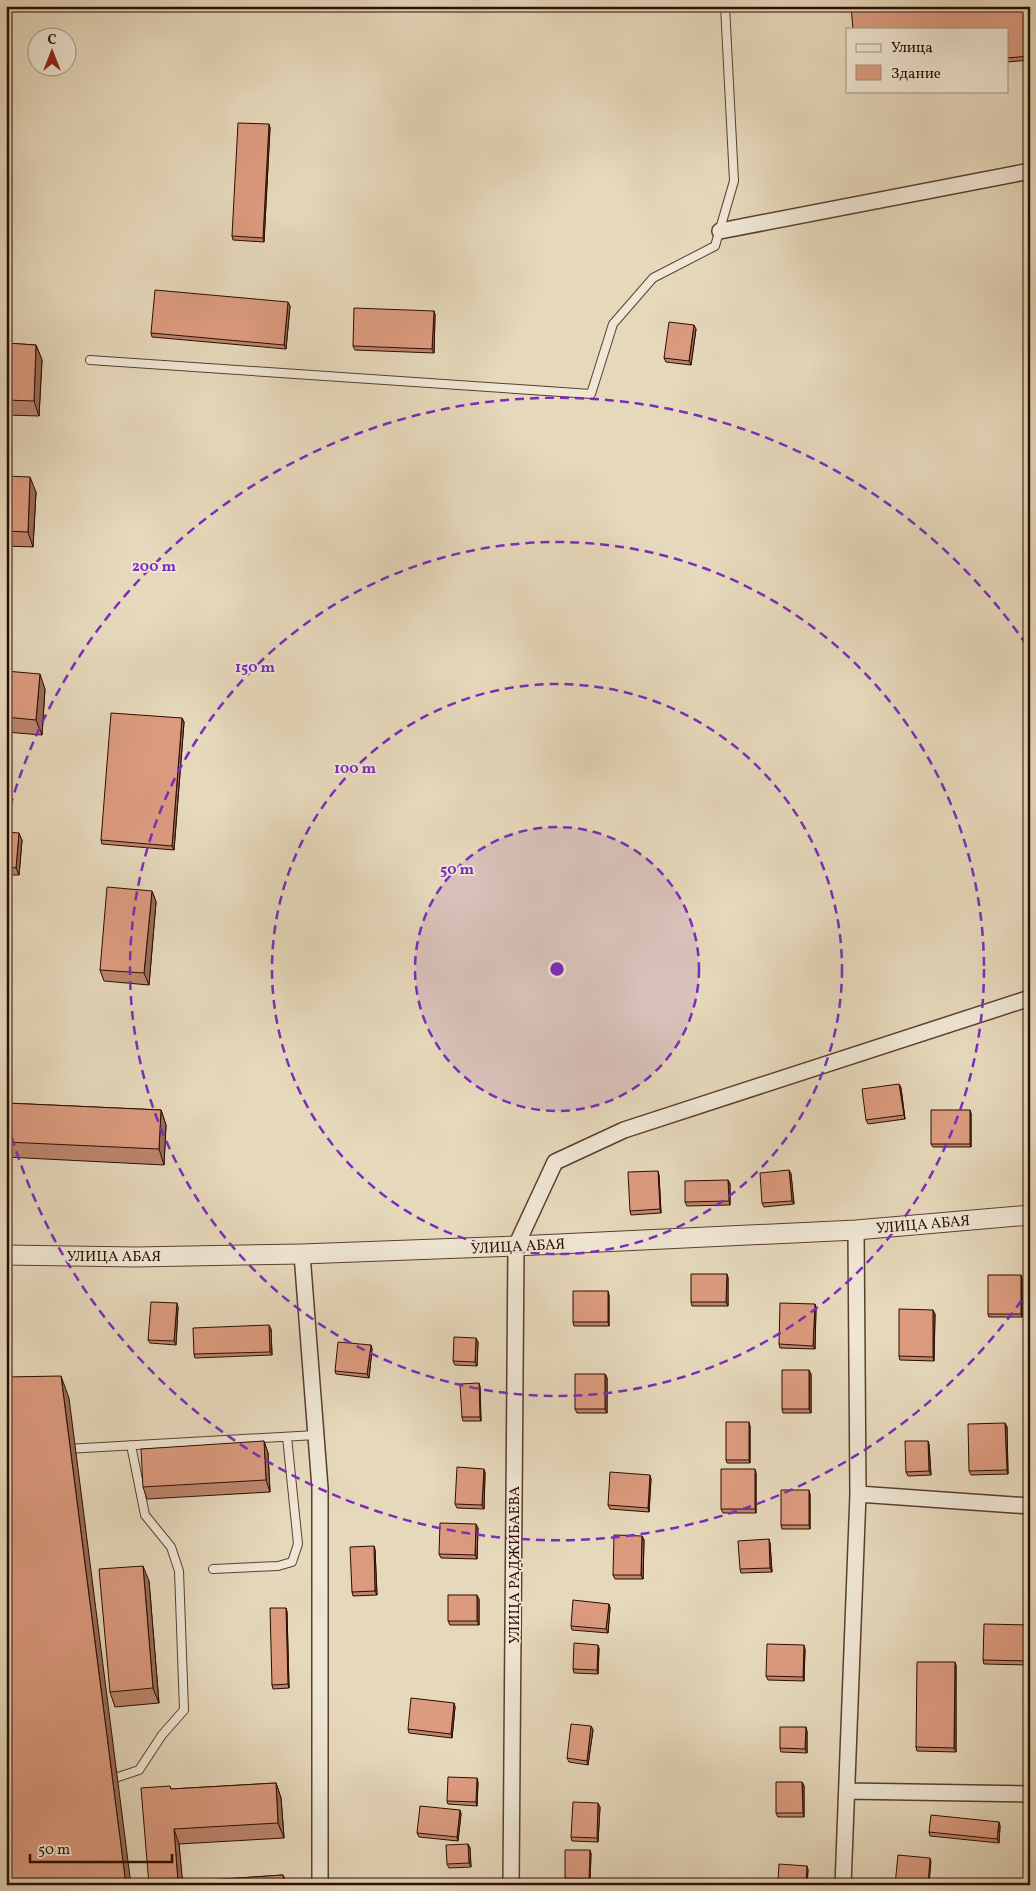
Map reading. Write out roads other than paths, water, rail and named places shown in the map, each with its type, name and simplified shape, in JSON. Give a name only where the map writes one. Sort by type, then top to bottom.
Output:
[{"type":"street","points":[[720,231],[1030,171]]},
{"type":"street","points":[[516,1246],[555,1162],[624,1130],[1030,998]]},
{"type":"street","name":"УЛИЦА АБАЯ","points":[[6,1255],[136,1257],[302,1254],[516,1246],[856,1230],[1030,1215]]},
{"type":"street","points":[[843,1885],[858,1494],[856,1230]]},
{"type":"street","name":"УЛИЦА РАДЖИБАЕВА","points":[[511,1885],[516,1246]]},
{"type":"street","points":[[302,1254],[320,1488],[320,1885]]},
{"type":"street","points":[[858,1494],[1030,1506]]},
{"type":"street","points":[[847,1790],[1030,1794]]},
{"type":"lane","points":[[90,360],[591,394],[613,324],[653,278],[716,246],[734,181],[725,6]]},
{"type":"lane","points":[[62,1450],[316,1435]]},
{"type":"lane","points":[[213,1569],[278,1566],[292,1562],[298,1544],[287,1438]]},
{"type":"lane","points":[[96,1784],[139,1770],[162,1735],[184,1710],[179,1571],[171,1547],[145,1515],[131,1445]]}]
